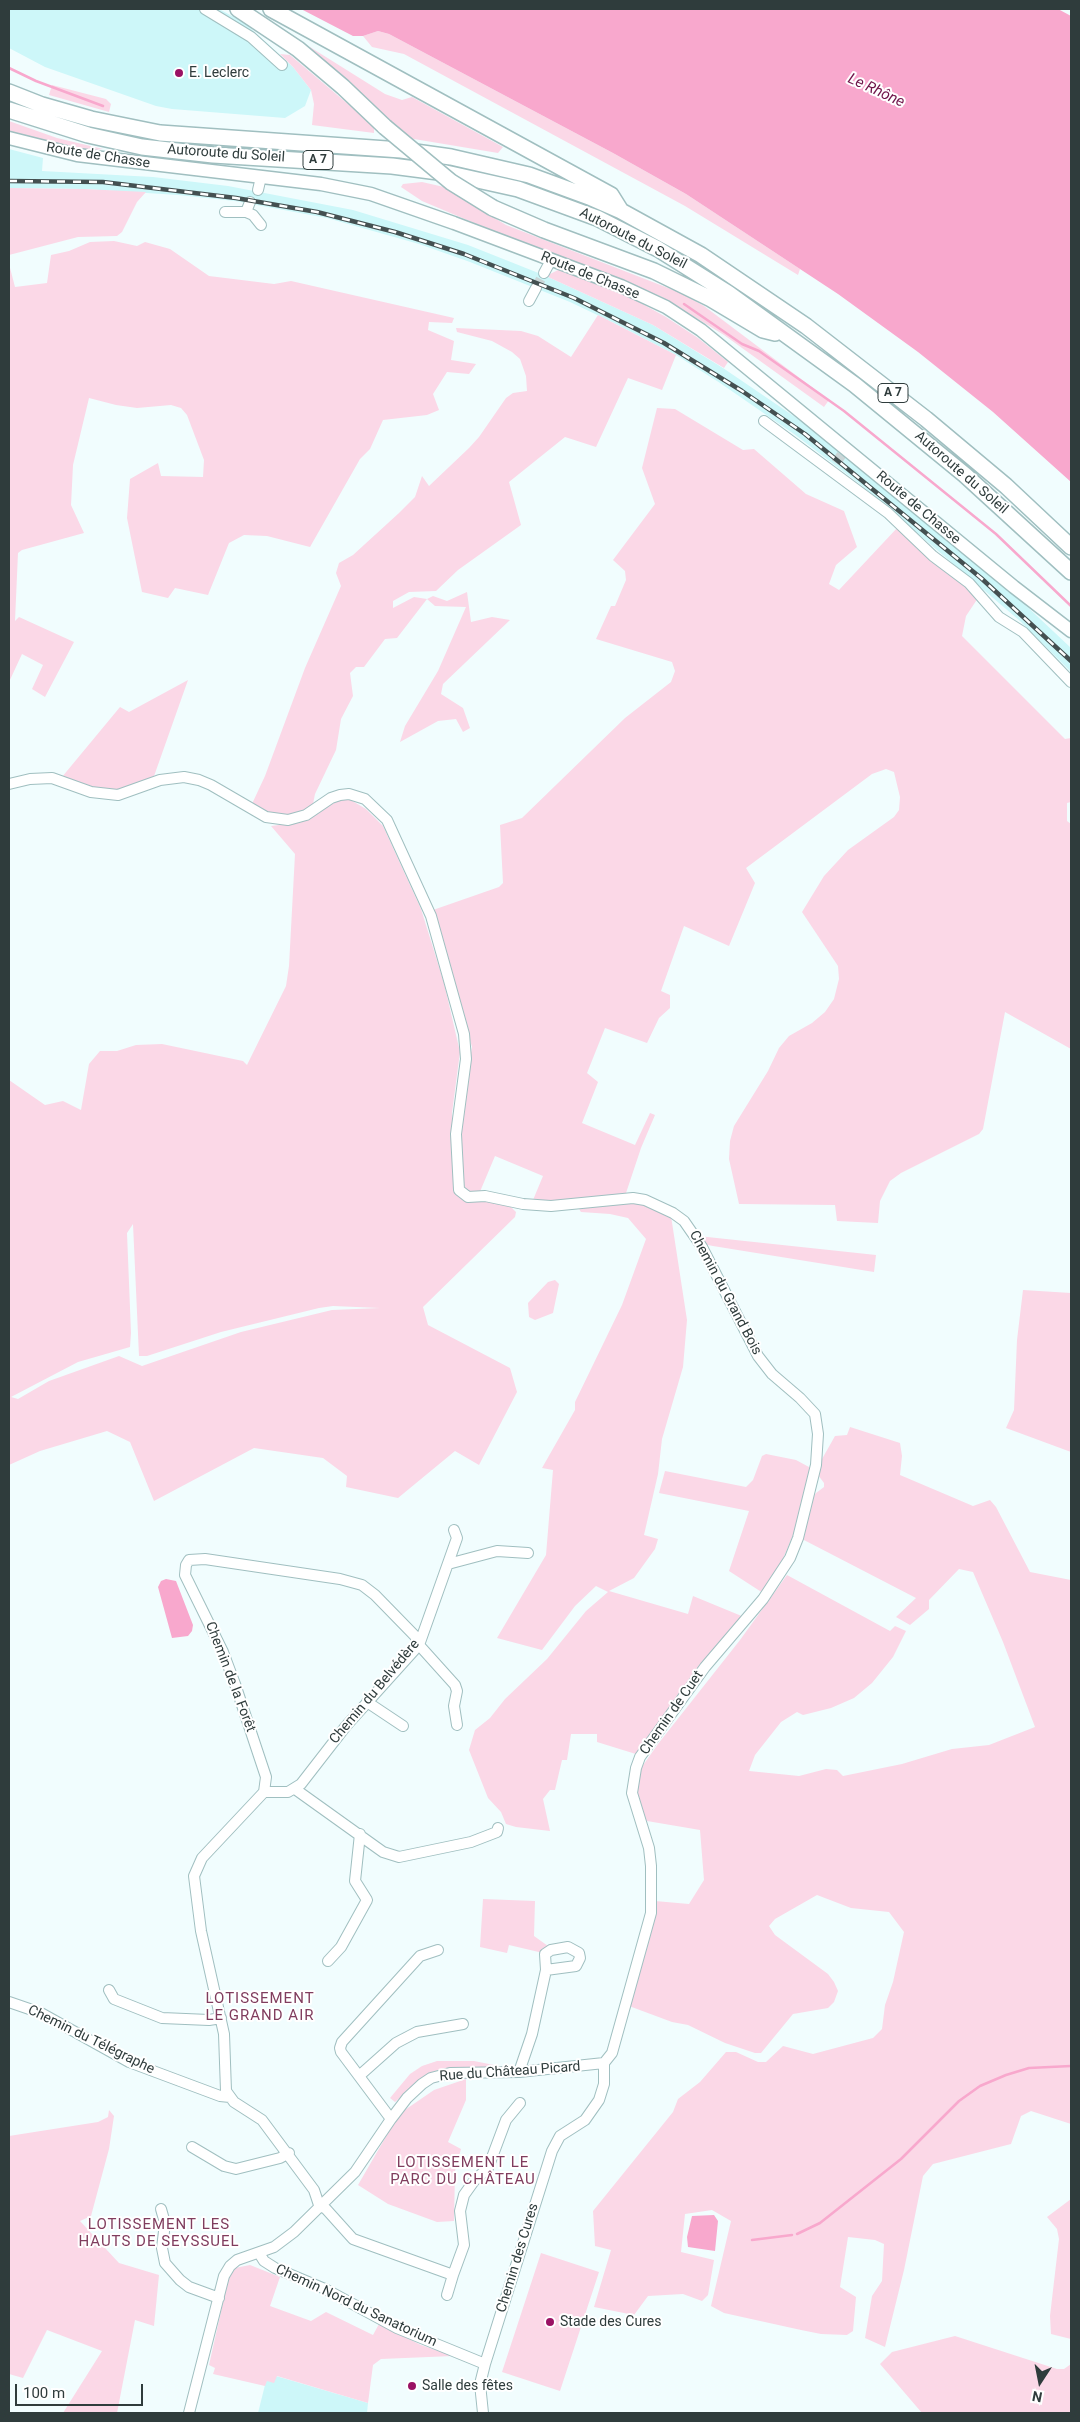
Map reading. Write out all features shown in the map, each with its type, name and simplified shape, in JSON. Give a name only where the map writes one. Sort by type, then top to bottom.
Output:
[{"type":"highway","points":[[238,9],[274,31],[304,54],[343,87],[384,127],[452,182],[493,208],[544,230],[654,271],[711,299],[763,330],[791,337]]},
{"type":"highway","points":[[272,9],[611,195],[622,211]]},
{"type":"highway","name":"Autoroute du Soleil","points":[[9,92],[42,105],[91,119],[160,133],[401,150],[474,161],[529,175],[622,211],[701,255],[806,326],[947,436],[1006,486],[1071,547]]},
{"type":"highway","name":"Autoroute du Soleil","points":[[9,110],[88,135],[142,147],[213,155],[407,168],[476,178],[518,189],[597,218],[658,249],[728,293],[791,337],[855,385],[965,475],[1071,572]]},
{"type":"main road","name":"Route de Chasse","points":[[9,138],[77,154],[321,184],[371,194],[621,286],[666,308],[701,330],[839,459],[1071,631]]},
{"type":"street","points":[[205,9],[251,37],[282,65]]},
{"type":"street","points":[[258,190],[261,177]]},
{"type":"street","points":[[225,212],[248,207],[261,225]]},
{"type":"street","points":[[544,274],[551,260]]},
{"type":"street","points":[[528,301],[536,288]]},
{"type":"street","points":[[764,421],[839,459],[873,501],[933,556],[969,583],[999,617],[1024,632],[1071,682]]},
{"type":"street","name":"Chemin du Grand Bois","points":[[9,784],[37,778],[52,778],[91,792],[118,795],[160,780],[184,777],[211,785],[266,817],[288,820],[306,815],[331,798],[340,795],[358,796],[372,805],[387,820],[431,916],[464,1034],[466,1059],[456,1134],[459,1190],[468,1197],[485,1196],[523,1204],[551,1206],[633,1198],[646,1200],[674,1213],[684,1221],[702,1246],[758,1356],[772,1374],[809,1406],[814,1414],[817,1422],[818,1444]]},
{"type":"street","name":"Chemin de Cuet","points":[[604,2063],[612,2053],[651,1913],[650,1854],[632,1793],[636,1768],[640,1757],[705,1667],[740,1628],[782,1572],[800,1532],[814,1476],[818,1444]]},
{"type":"street","name":"Chemin du Belvédère","points":[[295,1789],[367,1702],[419,1644],[457,1538],[454,1530]]},
{"type":"street","points":[[448,1564],[497,1551],[528,1554]]},
{"type":"street","name":"Chemin de la Forêt","points":[[264,1792],[266,1777],[235,1684],[223,1652],[185,1575],[186,1565],[189,1560],[204,1560],[356,1583],[376,1595],[415,1636],[419,1644]]},
{"type":"street","points":[[419,1644],[448,1676],[456,1689],[454,1714],[457,1725]]},
{"type":"street","points":[[367,1702],[404,1726]]},
{"type":"street","points":[[230,2098],[225,2085],[225,2046],[221,2018],[201,1931],[194,1876],[202,1858],[264,1792],[288,1792],[295,1789],[383,1852],[399,1857],[471,1842],[497,1832],[498,1828]]},
{"type":"street","points":[[328,1961],[341,1947],[367,1900],[355,1881],[360,1834]]},
{"type":"street","points":[[390,2119],[341,2052],[342,2042],[420,1956],[438,1950]]},
{"type":"street","points":[[519,2072],[532,2034],[546,1970]]},
{"type":"street","points":[[109,1990],[114,1999],[162,2018],[209,2020],[221,2018]]},
{"type":"street","name":"Chemin du Télégraphe","points":[[9,2002],[41,2013],[129,2062],[230,2098],[262,2120],[314,2190],[319,2205]]},
{"type":"street","points":[[359,2076],[396,2043],[417,2032],[463,2024]]},
{"type":"street","name":"Rue du Château Picard","points":[[189,2413],[224,2276],[230,2266],[236,2260],[274,2247],[294,2232],[319,2205],[355,2172],[390,2119],[407,2098],[422,2084],[440,2074],[519,2072],[604,2063]]},
{"type":"street","name":"Chemin des Cures","points":[[483,2413],[480,2384],[485,2364],[552,2151],[560,2136],[585,2120],[598,2100],[604,2084],[604,2063]]},
{"type":"street","points":[[447,2295],[464,2246],[460,2212],[464,2195],[474,2181],[488,2168],[506,2120],[520,2102]]},
{"type":"street","points":[[192,2147],[224,2166],[236,2169],[280,2158],[288,2153]]},
{"type":"street","points":[[319,2205],[326,2209],[353,2239],[454,2274]]},
{"type":"street","points":[[161,2209],[165,2223],[162,2248],[165,2263],[175,2275],[190,2287],[219,2298]]},
{"type":"street","name":"Chemin Nord du Sanatorium","points":[[259,2253],[264,2262],[275,2268],[325,2289],[397,2328],[485,2364]]},
{"type":"shaded area","name":"E. Leclerc","points":[[9,9],[219,9],[245,23],[293,67],[311,90],[305,106],[285,118],[172,109],[156,106],[45,67],[9,48]]},
{"type":"shaded area","points":[[378,31],[389,34],[686,194],[800,269],[798,275],[685,206],[404,54],[372,47],[363,36]]},
{"type":"shaded area","points":[[310,47],[385,94],[402,100],[412,97],[503,147],[498,153],[408,138],[308,51]]},
{"type":"shaded area","points":[[280,54],[290,55],[374,126],[374,133],[312,125],[314,104],[311,90]]},
{"type":"shaded area","points":[[52,85],[106,99],[111,104],[109,112],[49,95]]},
{"type":"shaded area","points":[[9,121],[57,138],[103,149],[87,151],[9,133]]},
{"type":"shaded area","points":[[9,149],[43,158],[42,171],[153,177],[228,186],[353,210],[468,245],[546,276],[653,325],[723,368],[823,436],[1019,599],[1071,648],[1071,672],[1020,621],[861,485],[794,434],[720,383],[676,355],[614,323],[570,302],[470,262],[419,244],[327,218],[235,201],[178,195],[84,189],[9,188]]},
{"type":"shaded area","points":[[422,182],[444,187],[506,225],[681,293],[704,306],[829,400],[824,407],[724,335],[662,297],[422,201],[401,187],[403,184]]},
{"type":"shaded area","points":[[9,188],[146,192],[137,202],[122,232],[117,236],[78,237],[9,255]]},
{"type":"shaded area","points":[[114,241],[137,246],[145,242],[170,249],[209,276],[274,284],[291,281],[454,318],[452,323],[429,322],[428,330],[454,341],[451,360],[476,364],[469,374],[447,372],[433,394],[439,410],[427,415],[383,420],[370,449],[360,459],[310,547],[267,536],[244,535],[229,543],[208,595],[175,588],[168,598],[142,592],[127,518],[130,479],[158,463],[161,476],[203,477],[204,460],[187,415],[181,408],[171,405],[137,408],[89,398],[73,465],[71,505],[84,533],[22,550],[18,553],[15,621],[19,617],[74,642],[45,697],[32,689],[43,665],[22,654],[9,682],[9,264],[15,287],[47,283],[51,255],[69,251],[90,242]]},
{"type":"shaded area","points":[[560,269],[628,296],[666,317],[698,338],[728,362],[724,368],[653,325],[546,276]]},
{"type":"shaded area","points":[[598,315],[676,355],[662,390],[628,378],[596,447],[565,437],[509,482],[521,525],[458,570],[436,591],[409,592],[393,601],[393,608],[414,597],[427,599],[397,638],[385,639],[364,667],[356,667],[350,673],[353,696],[341,719],[336,750],[315,794],[312,809],[298,814],[275,817],[251,806],[265,776],[305,668],[341,586],[336,573],[339,563],[353,555],[415,497],[422,476],[429,486],[469,448],[506,398],[513,393],[527,391],[526,376],[520,359],[512,352],[492,341],[457,332],[456,328],[521,331],[538,336],[571,357]]},
{"type":"shaded area","points":[[657,408],[675,409],[743,450],[754,449],[806,494],[844,511],[857,547],[836,565],[829,584],[839,590],[898,527],[969,587],[978,598],[966,616],[962,636],[1065,739],[1071,738],[1071,802],[1067,803],[1067,821],[1071,824],[1071,1049],[1005,1012],[983,1129],[979,1134],[901,1173],[890,1181],[880,1201],[878,1223],[837,1221],[835,1205],[739,1204],[729,1159],[730,1141],[734,1126],[768,1071],[779,1048],[789,1036],[812,1023],[825,1012],[834,999],[839,979],[838,966],[802,912],[824,876],[848,850],[894,817],[899,810],[900,797],[894,772],[886,769],[872,774],[746,868],[755,883],[729,946],[684,926],[661,991],[670,995],[670,1008],[659,1018],[647,1043],[605,1028],[587,1073],[598,1082],[582,1123],[635,1145],[650,1113],[655,1115],[641,1148],[626,1193],[544,1203],[533,1200],[543,1176],[495,1156],[479,1194],[470,1194],[462,1189],[460,1118],[472,1047],[433,910],[499,887],[503,883],[500,825],[522,818],[625,718],[671,682],[675,671],[672,662],[596,639],[611,606],[615,606],[626,580],[625,571],[613,560],[655,504],[642,468]]},
{"type":"shaded area","points":[[467,592],[471,622],[492,617],[510,620],[443,684],[441,694],[463,708],[470,728],[463,732],[456,719],[438,721],[400,742],[405,726],[438,671],[466,607],[435,606],[427,599],[433,596],[447,601]]},
{"type":"shaded area","points":[[188,680],[153,779],[116,791],[105,792],[62,777],[120,707],[129,712]]},
{"type":"shaded area","points":[[349,799],[366,809],[383,826],[421,909],[444,983],[460,1052],[452,1113],[457,1195],[464,1199],[481,1199],[509,1205],[516,1212],[515,1217],[423,1307],[428,1325],[510,1368],[517,1392],[479,1465],[455,1451],[398,1498],[346,1487],[347,1476],[323,1458],[254,1448],[154,1501],[130,1442],[107,1431],[40,1451],[9,1465],[9,1080],[45,1105],[63,1101],[81,1110],[89,1064],[100,1051],[117,1051],[136,1045],[162,1044],[243,1061],[247,1065],[286,986],[289,966],[295,854],[271,826],[302,822],[337,801]],"holes":[[[133,1224],[139,1356],[147,1356],[221,1332],[319,1308],[333,1306],[380,1308],[332,1310],[241,1332],[142,1366],[119,1356],[49,1381],[18,1399],[11,1397],[78,1362],[130,1347],[127,1233]]]},
{"type":"shaded area","points":[[627,1202],[640,1203],[671,1216],[687,1320],[683,1367],[662,1439],[658,1474],[644,1535],[658,1539],[655,1549],[634,1578],[609,1591],[688,1614],[693,1596],[744,1617],[639,1755],[597,1742],[597,1734],[571,1734],[567,1760],[562,1760],[555,1790],[550,1790],[543,1799],[550,1831],[516,1827],[506,1824],[501,1812],[488,1798],[469,1750],[475,1730],[490,1718],[505,1699],[547,1659],[586,1611],[608,1592],[596,1586],[575,1606],[542,1650],[497,1638],[546,1555],[553,1470],[542,1468],[575,1410],[575,1402],[622,1305],[646,1239],[628,1218],[610,1214],[581,1212],[577,1206]]},
{"type":"shaded area","points":[[698,1236],[876,1255],[874,1272],[703,1244]]},
{"type":"shaded area","points":[[555,1280],[559,1284],[553,1313],[535,1320],[529,1317],[528,1303],[548,1282]]},
{"type":"shaded area","points":[[1023,1290],[1071,1293],[1071,1452],[1006,1428],[1014,1410],[1017,1340]]},
{"type":"shaded area","points":[[850,1427],[900,1443],[902,1456],[900,1475],[973,1506],[990,1500],[996,1507],[1030,1572],[1071,1580],[1071,2124],[1031,2111],[1021,2116],[1011,2144],[933,2164],[923,2176],[904,2270],[885,2347],[865,2338],[872,2296],[882,2281],[884,2244],[875,2240],[848,2237],[840,2287],[856,2297],[853,2331],[847,2335],[821,2334],[724,2313],[711,2306],[731,2221],[712,2210],[685,2214],[681,2252],[714,2260],[708,2295],[702,2301],[683,2294],[648,2296],[634,2315],[594,2307],[611,2250],[595,2246],[593,2211],[673,2112],[678,2099],[700,2082],[726,2052],[736,2052],[758,2062],[766,2062],[783,2046],[813,2054],[873,2038],[882,2029],[885,2005],[893,1982],[904,1932],[889,1912],[851,1908],[817,1895],[775,1919],[769,1926],[775,1935],[828,1974],[838,1991],[834,2002],[828,2008],[793,2014],[761,2053],[755,2053],[725,2043],[688,2025],[672,2022],[629,2006],[655,1901],[689,1904],[704,1880],[700,1830],[647,1821],[639,1804],[637,1788],[639,1771],[658,1744],[740,1640],[787,1575],[890,1631],[895,1626],[906,1631],[893,1657],[872,1683],[854,1698],[831,1708],[803,1715],[797,1712],[781,1722],[755,1755],[749,1771],[799,1776],[826,1769],[837,1770],[843,1776],[902,1764],[952,1749],[989,1745],[1035,1727],[1003,1642],[973,1572],[959,1569],[929,1600],[929,1609],[910,1625],[896,1617],[916,1598],[802,1539],[811,1500],[824,1487],[824,1483],[818,1475],[822,1459],[835,1436],[847,1435]]},
{"type":"shaded area","points":[[766,1454],[796,1460],[809,1467],[810,1471],[796,1528],[782,1561],[763,1593],[729,1571],[749,1511],[659,1493],[665,1471],[746,1487],[753,1480],[762,1456]]},
{"type":"shaded area","points":[[483,1899],[535,1901],[534,1936],[548,1946],[543,1953],[509,1945],[507,1953],[480,1947]]},
{"type":"shaded area","points":[[437,2061],[474,2061],[504,2067],[495,2070],[438,2070],[429,2073],[395,2102],[390,2098],[410,2074],[422,2066]]},
{"type":"shaded area","points":[[466,2079],[466,2100],[448,2142],[461,2149],[455,2171],[454,2221],[437,2222],[388,2204],[358,2185],[399,2114],[434,2090]]},
{"type":"shaded area","points":[[109,2110],[114,2116],[109,2149],[91,2216],[80,2221],[119,2263],[159,2275],[154,2326],[135,2320],[117,2413],[63,2413],[102,2351],[47,2330],[23,2378],[9,2374],[9,2136],[98,2122],[108,2117]]},
{"type":"shaded area","points":[[1071,2199],[1071,2339],[1051,2334],[1050,2316],[1059,2239],[1057,2229],[1047,2217]]},
{"type":"shaded area","name":"Stade des Cures","points":[[541,2253],[599,2272],[560,2391],[502,2372]]},
{"type":"shaded area","points":[[250,2265],[280,2277],[270,2306],[311,2321],[326,2312],[373,2335],[379,2324],[421,2345],[453,2356],[381,2359],[373,2365],[368,2403],[277,2376],[274,2383],[267,2381],[265,2386],[213,2374],[215,2368],[209,2365],[229,2276],[235,2268]]},
{"type":"shaded area","points":[[955,2336],[1057,2369],[1064,2369],[1071,2364],[1071,2413],[922,2413],[880,2364],[892,2352]]},
{"type":"shaded area","points":[[276,2376],[368,2403],[367,2413],[258,2413],[266,2381]]},
{"type":"water","name":"Le Rhône","points":[[301,9],[1058,9],[1071,16],[1071,482],[993,412],[918,352],[838,294],[686,194],[389,34],[378,31],[363,36],[353,36]]},
{"type":"water","points":[[166,1579],[176,1581],[193,1625],[192,1631],[188,1636],[172,1638],[158,1587],[161,1581]]},
{"type":"water","points":[[714,2215],[718,2221],[715,2251],[688,2247],[687,2237],[692,2216]]},
{"type":"waterway","points":[[9,68],[36,81],[103,106]]},
{"type":"waterway","points":[[684,304],[742,344],[759,351],[844,411],[996,534],[1071,606]]},
{"type":"waterway","points":[[797,2234],[820,2223],[901,2159],[959,2101],[980,2086],[1029,2068],[1071,2066]]},
{"type":"waterway","points":[[752,2240],[792,2235]]},
{"type":"tunnel","points":[[536,288],[544,273]]},
{"type":"tunnel","points":[[836,463],[842,454]]},
{"type":"railway","points":[[9,181],[103,182],[236,198],[317,212],[395,232],[464,254],[574,298],[664,343],[742,391],[805,434],[981,578],[1071,661]]},
{"type":"place","name":"E. Leclerc","points":[[179,73]]},
{"type":"place","name":"Stade des Cures","points":[[550,2322]]},
{"type":"place","name":"Salle des fêtes","points":[[412,2386]]},
{"type":"district","name":"LOTISSEMENT LE GRAND AIR","points":[[260,2008]]},
{"type":"district","name":"LOTISSEMENT LE PARC DU CHÂTEAU","points":[[463,2172]]},
{"type":"district","name":"LOTISSEMENT LES HAUTS DE SEYSSUEL","points":[[159,2234]]}]
